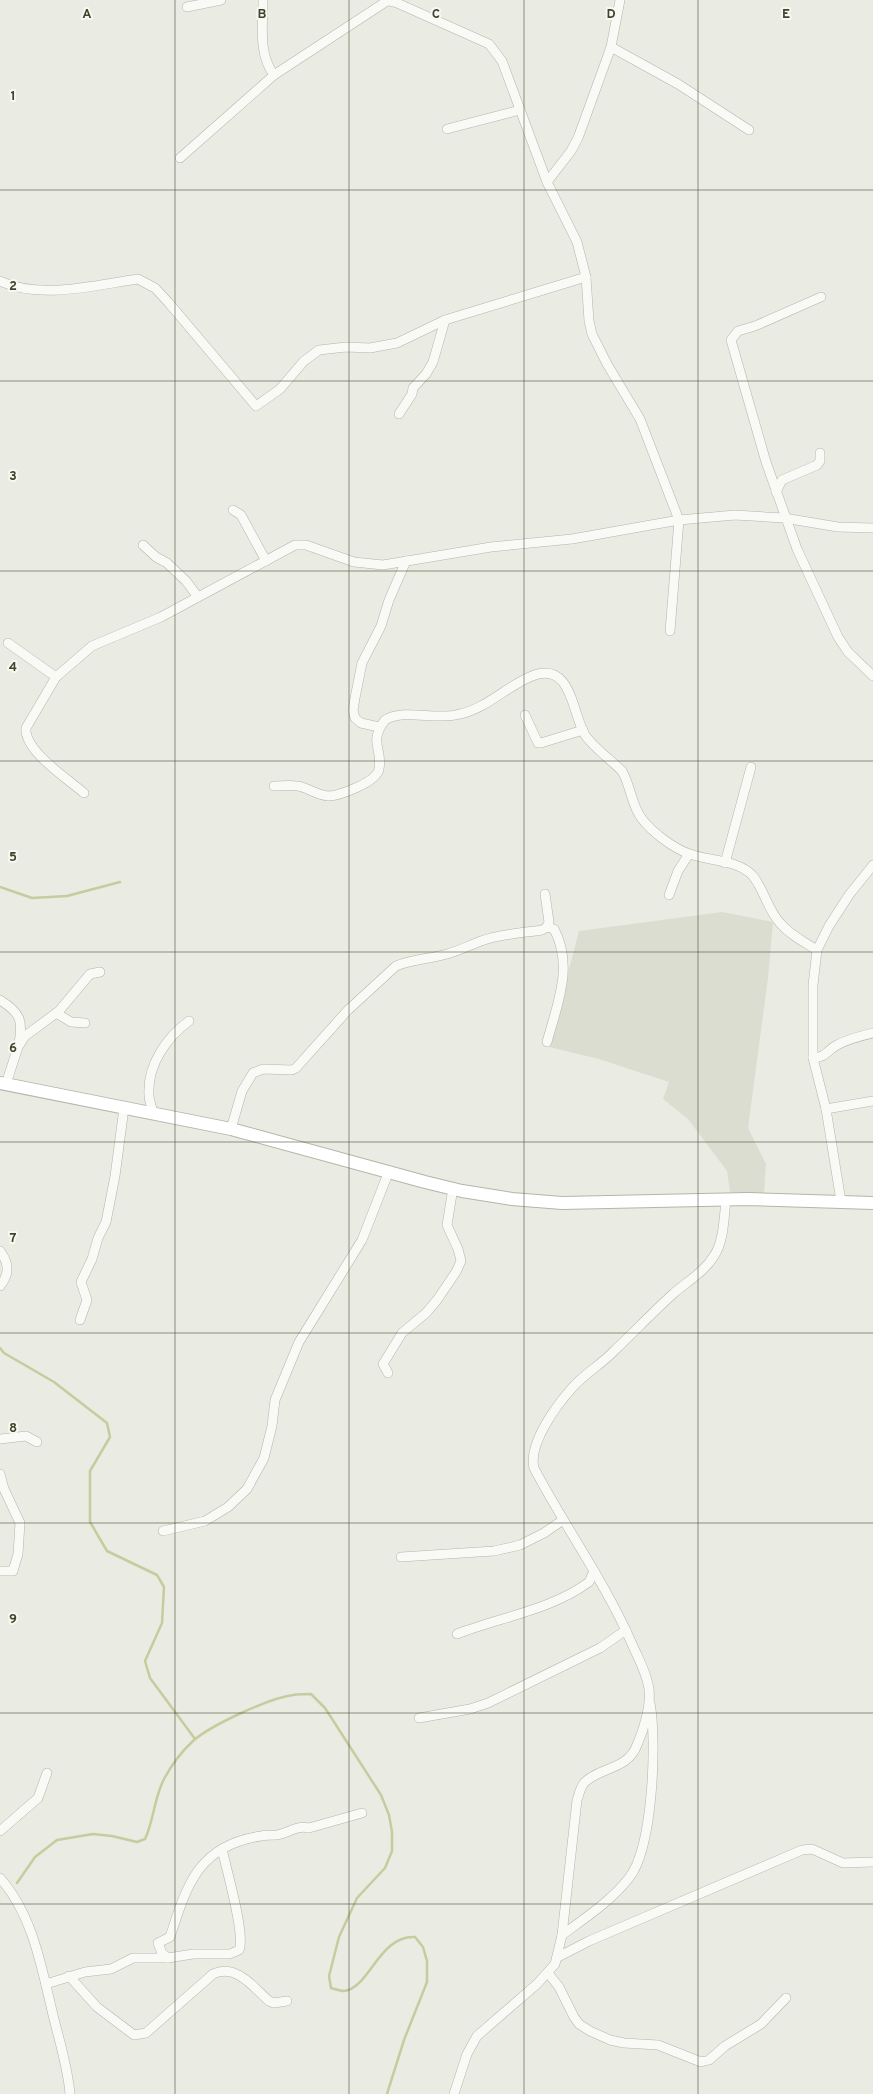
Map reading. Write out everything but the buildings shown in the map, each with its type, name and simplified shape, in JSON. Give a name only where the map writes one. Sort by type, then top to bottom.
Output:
[{"type":"main road","points":[[3,1084],[231,1129],[453,1188],[512,1199],[562,1203],[726,1200],[842,1201],[873,1203]]},
{"type":"street","points":[[186,7],[221,0]]},
{"type":"street","points":[[263,0],[264,53],[267,63],[274,75]]},
{"type":"street","points":[[180,158],[274,75],[386,0],[397,3],[490,44],[502,61],[547,182],[574,233],[586,277],[589,321],[592,334],[607,364],[640,419],[679,520],[670,631]]},
{"type":"street","points":[[547,182],[575,144],[611,47],[620,0]]},
{"type":"street","points":[[611,47],[678,84],[748,130]]},
{"type":"street","points":[[447,129],[520,110]]},
{"type":"street","points":[[0,281],[7,284],[35,289],[60,289],[138,279],[148,283],[168,302],[256,406],[280,389],[304,361],[318,350],[346,347],[370,348],[397,343],[445,320],[586,277]]},
{"type":"street","points":[[821,297],[755,326],[738,331],[732,337],[738,367],[784,518],[838,637],[848,652],[873,676]]},
{"type":"street","points":[[398,414],[412,394],[413,388],[426,374],[433,362],[445,320]]},
{"type":"street","points":[[776,492],[782,480],[817,465],[820,461],[820,453]]},
{"type":"street","points":[[233,510],[241,515],[266,561]]},
{"type":"street","points":[[84,793],[41,756],[28,740],[26,733],[26,728],[56,677],[92,646],[162,617],[295,545],[306,545],[340,558],[370,565],[406,561],[491,547],[572,539],[679,520],[734,515],[784,518],[838,527],[873,528]]},
{"type":"street","points":[[143,545],[156,558],[168,563],[186,581],[198,597]]},
{"type":"street","points":[[379,727],[361,723],[355,718],[353,710],[356,691],[362,663],[381,626],[389,600],[406,561]]},
{"type":"street","points":[[8,643],[56,677]]},
{"type":"street","points":[[274,786],[301,786],[316,794],[329,796],[367,783],[377,776],[379,770],[376,744],[379,727],[385,720],[401,714],[433,717],[468,712],[531,676],[545,672],[552,674],[567,688],[586,735],[626,778],[636,811],[642,820],[671,844],[689,854],[741,868],[752,876],[780,923],[797,938],[817,950]]},
{"type":"street","points":[[525,715],[538,743],[583,730]]},
{"type":"street","points":[[726,863],[751,766]]},
{"type":"street","points":[[669,895],[678,871],[689,854]]},
{"type":"street","points":[[842,1201],[826,1109],[813,1058],[813,985],[817,950],[829,926],[849,895],[873,865]]},
{"type":"street","points":[[231,1129],[242,1091],[253,1073],[263,1069],[287,1070],[296,1068],[348,1010],[396,966],[463,950],[481,941],[542,930],[547,927],[549,922],[545,894]]},
{"type":"street","points":[[547,927],[554,929],[559,938],[564,976],[547,1042]]},
{"type":"street","points":[[3,1084],[18,1047],[25,1036],[56,1012],[90,974],[100,972]]},
{"type":"street","points":[[0,1000],[20,1018],[22,1027],[18,1047]]},
{"type":"street","points":[[56,1012],[71,1022],[85,1023]]},
{"type":"street","points":[[153,1113],[149,1092],[151,1074],[157,1058],[166,1040],[189,1021]]},
{"type":"street","points":[[813,1058],[823,1057],[835,1046],[860,1036],[873,1033]]},
{"type":"street","points":[[826,1109],[873,1101]]},
{"type":"street","points":[[80,1320],[87,1300],[81,1282],[92,1259],[98,1238],[106,1222],[115,1176],[124,1108]]},
{"type":"street","points":[[163,1531],[205,1521],[228,1507],[247,1489],[264,1458],[272,1426],[275,1400],[299,1342],[362,1240],[388,1171]]},
{"type":"street","points":[[388,1372],[383,1364],[388,1354],[402,1333],[426,1313],[456,1272],[461,1261],[458,1249],[447,1225],[453,1188]]},
{"type":"street","points":[[562,1935],[609,1900],[629,1878],[638,1865],[648,1819],[653,1744],[652,1715],[646,1676],[626,1630],[594,1571],[545,1489],[532,1461],[542,1430],[572,1388],[614,1352],[648,1316],[676,1291],[703,1270],[715,1255],[722,1232],[726,1200]]},
{"type":"street","points":[[0,1251],[6,1259],[8,1272],[5,1280],[0,1286]]},
{"type":"street","points":[[0,1439],[26,1436],[37,1442]]},
{"type":"street","points":[[0,1474],[4,1489],[20,1523],[18,1554],[13,1571],[1,1574]]},
{"type":"street","points":[[401,1557],[501,1549],[526,1542],[544,1533],[563,1520]]},
{"type":"street","points":[[457,1634],[529,1611],[551,1602],[589,1582],[594,1571]]},
{"type":"street","points":[[419,1718],[470,1709],[488,1703],[600,1648],[626,1630]]},
{"type":"street","points":[[454,2094],[467,2054],[477,2036],[538,1984],[548,1973],[558,1957],[562,1935],[577,1800],[581,1789],[588,1780],[625,1761],[633,1754],[650,1701]]},
{"type":"street","points":[[0,1830],[38,1798],[47,1773]]},
{"type":"street","points":[[168,1958],[162,1953],[158,1943],[170,1937],[175,1919],[191,1879],[208,1857],[238,1842],[261,1836],[278,1834],[301,1826],[309,1828],[362,1813]]},
{"type":"street","points":[[46,1984],[85,1972],[111,1969],[133,1958],[168,1958],[193,1954],[230,1954],[239,1950],[241,1946],[237,1913],[222,1849]]},
{"type":"street","points":[[558,1957],[589,1941],[802,1850],[812,1849],[843,1863],[873,1862]]},
{"type":"street","points":[[0,1878],[16,1899],[31,1930],[46,1984],[70,2094]]},
{"type":"street","points":[[69,1976],[97,2007],[134,2035],[146,2033],[213,1974],[220,1971],[232,1971],[242,1976],[269,2001],[287,2001]]},
{"type":"street","points":[[548,1973],[559,1987],[579,2024],[590,2031],[610,2040],[624,2043],[658,2045],[701,2062],[709,2060],[725,2046],[761,2024],[786,1998]]},
{"type":"shaded area","points":[[722,912],[773,922],[768,978],[748,1128],[766,1164],[764,1193],[730,1192],[727,1171],[688,1119],[663,1099],[669,1082],[599,1059],[549,1047],[579,931]]},
{"type":"waterway","points":[[0,887],[32,898],[67,896],[120,882]]},
{"type":"waterway","points":[[0,1348],[4,1353],[54,1382],[107,1423],[110,1437],[90,1471],[90,1522],[107,1551],[157,1575],[164,1587],[162,1623],[145,1661],[150,1678],[195,1739]]},
{"type":"waterway","points":[[17,1883],[35,1857],[57,1840],[93,1834],[112,1836],[137,1842],[145,1839],[164,1779],[170,1768],[194,1740],[227,1720],[270,1701],[283,1697],[311,1694],[325,1708],[381,1795],[389,1815],[392,1832],[392,1851],[385,1868],[357,1898],[339,1937],[329,1976],[331,1988],[344,1991],[353,1988],[361,1981],[392,1944],[403,1939],[415,1937],[423,1947],[427,1961],[427,1982],[404,2040],[387,2094]]}]
